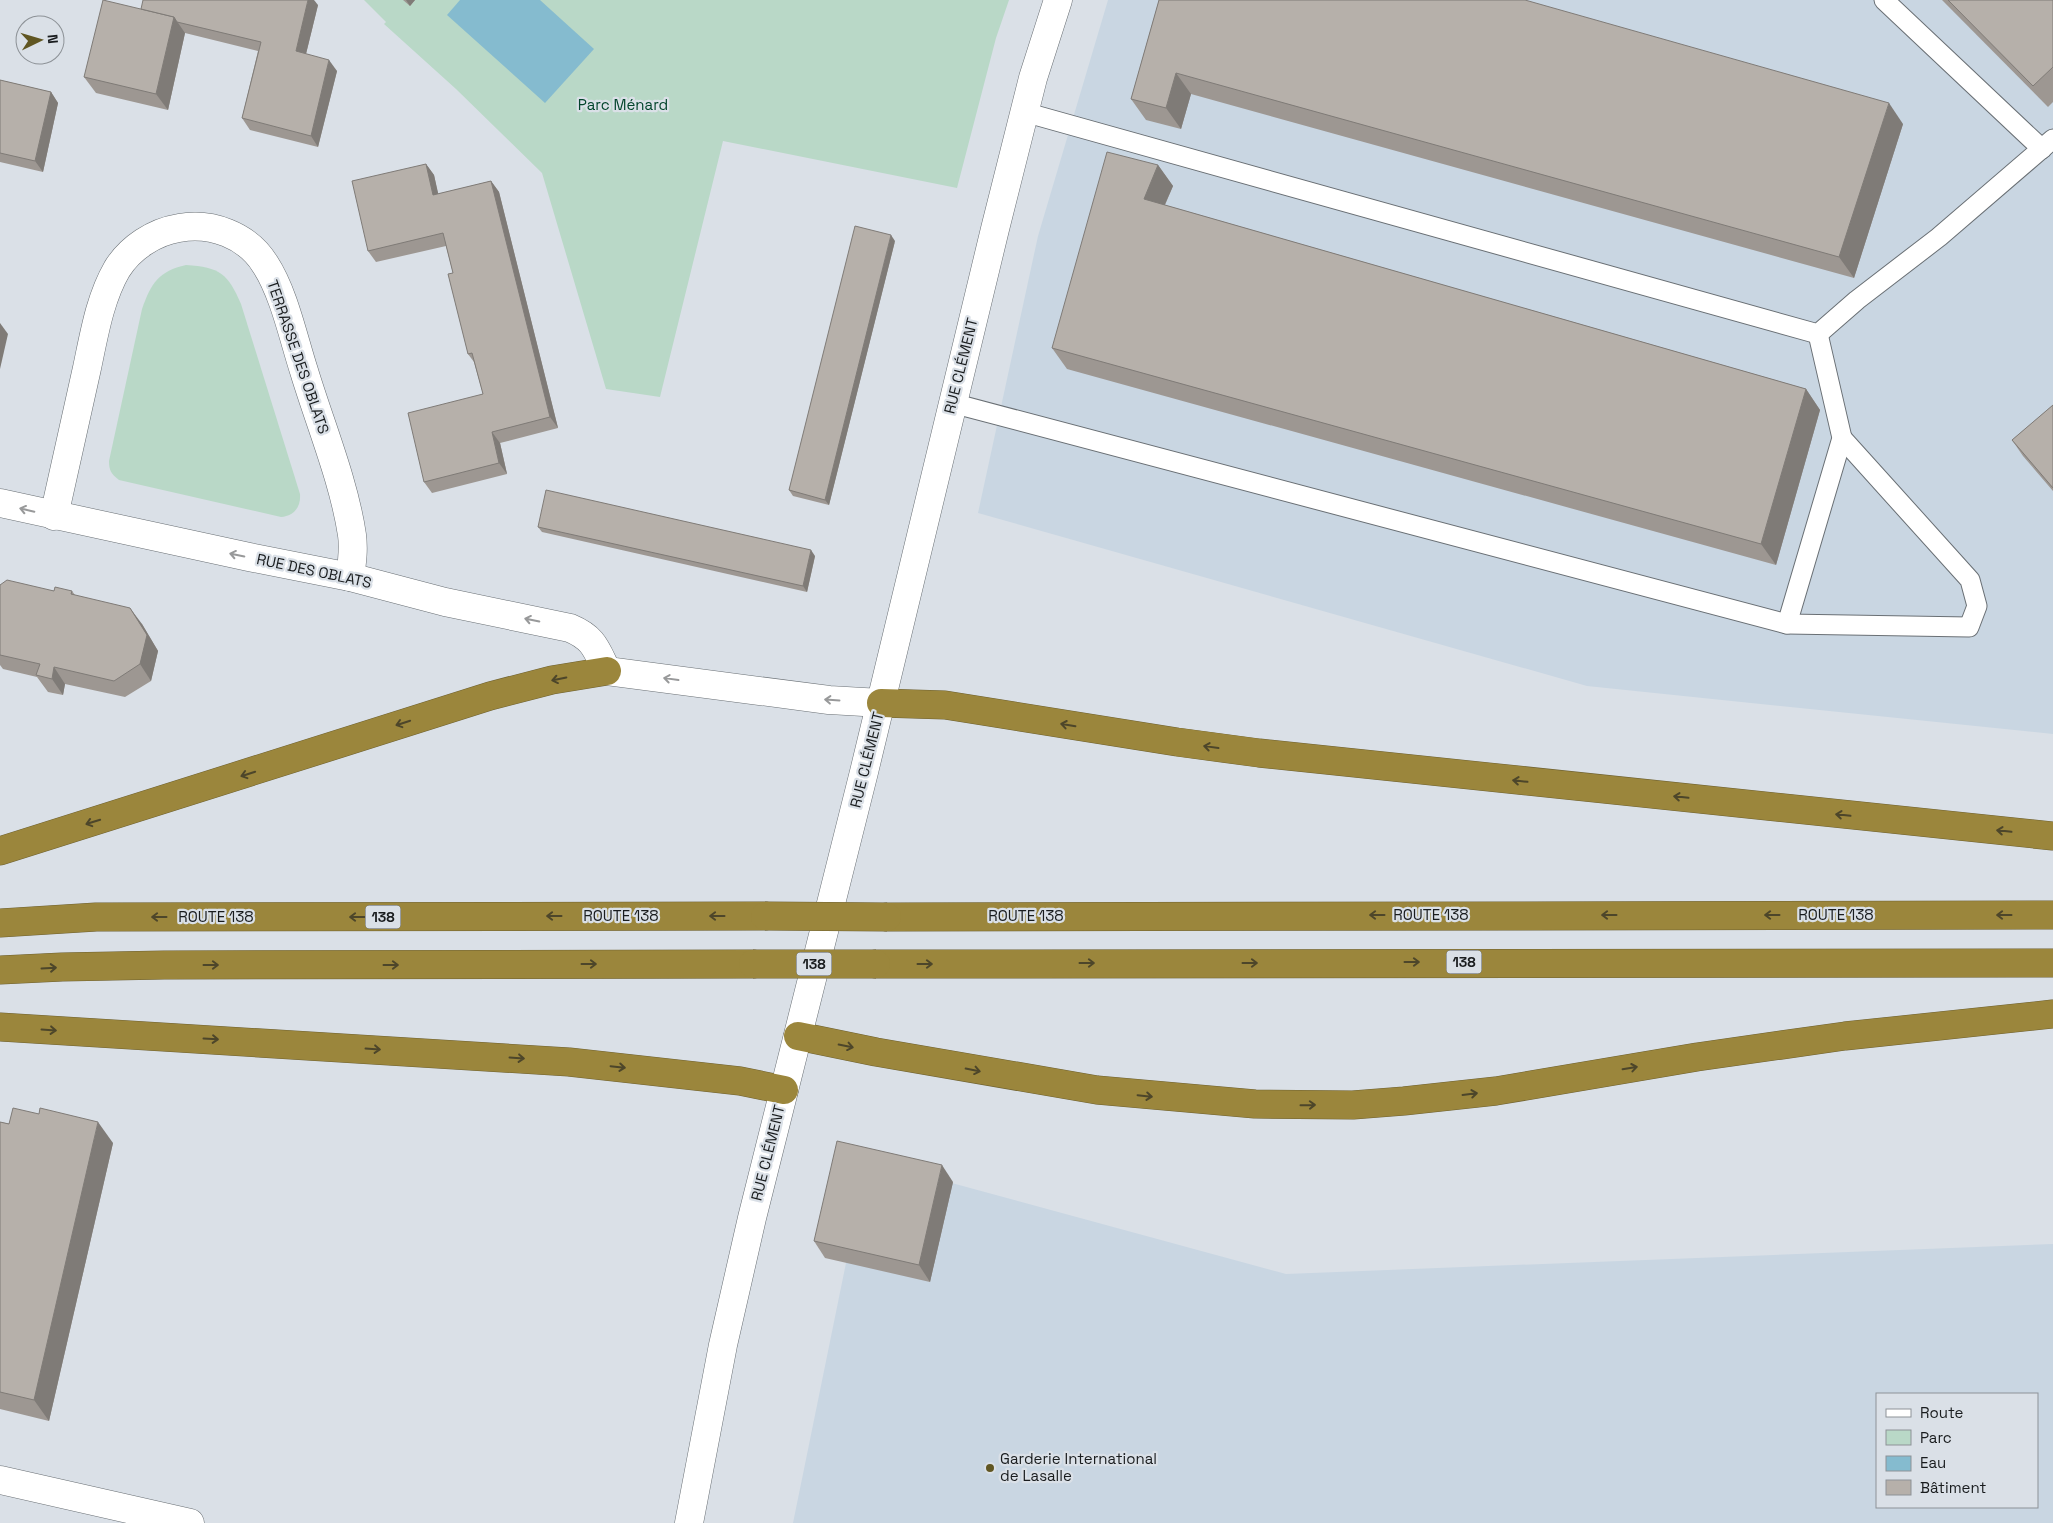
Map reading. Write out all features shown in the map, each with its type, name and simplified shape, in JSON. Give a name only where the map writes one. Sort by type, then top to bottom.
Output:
[{"type":"highway","points":[[0,851],[490,696],[552,680],[607,672]]},
{"type":"highway","points":[[881,703],[945,705],[1177,742],[1259,753],[2053,836]]},
{"type":"highway","name":"ROUTE 138","points":[[0,923],[96,917],[2053,914]]},
{"type":"highway","name":"138","points":[[0,970],[164,965],[2053,962]]},
{"type":"highway","points":[[798,1036],[990,1073],[1097,1090],[1203,1101],[1318,1105],[1404,1101],[1476,1093],[1845,1036],[2053,1014]]},
{"type":"highway","points":[[0,1027],[560,1062],[740,1080],[784,1090]]},
{"type":"main road","name":"RUE CLÉMENT","points":[[689,1523],[737,1280],[881,703],[952,403],[1024,112],[1058,0]]},
{"type":"main road","name":"TERRASSE DES OBLATS","points":[[54,516],[98,321],[117,270],[132,252],[149,238],[170,230],[189,226],[206,226],[224,231],[253,250],[265,263],[282,301],[348,514],[353,555],[350,577]]},
{"type":"main road","name":"RUE DES OBLATS","points":[[0,503],[54,516],[350,577],[445,602],[570,628],[584,634],[593,643],[607,672]]},
{"type":"main road","points":[[607,672],[828,700],[881,703]]},
{"type":"main road","points":[[0,1480],[190,1523]]},
{"type":"lane","points":[[1818,334],[1857,300],[1939,237],[2048,144],[1884,0]]},
{"type":"lane","points":[[1024,112],[1818,334]]},
{"type":"lane","points":[[952,403],[1787,624],[1969,627],[1977,606],[1970,580],[1842,438],[1818,334]]},
{"type":"lane","points":[[1787,624],[1842,438]]},
{"type":"shaded area","points":[[1108,0],[2053,0],[2053,734],[1587,686],[978,513],[1038,236]]},
{"type":"shaded area","points":[[867,1160],[1286,1274],[2053,1244],[2053,1523],[793,1523]]},
{"type":"green space","name":"Parc Ménard","points":[[364,0],[1009,0],[996,38],[957,188],[723,141],[660,397],[606,389],[542,173],[456,89],[384,24],[386,22]]},
{"type":"green space","points":[[186,265],[215,270],[221,274],[232,286],[241,304],[300,494],[298,507],[290,515],[281,517],[119,480],[112,474],[109,461],[145,300],[157,280],[169,271]]},
{"type":"water","points":[[460,0],[540,0],[594,49],[545,103],[447,15]]},
{"type":"building","points":[[103,0],[174,17],[156,94],[84,77]]},
{"type":"building","points":[[143,0],[308,0],[296,51],[329,60],[311,136],[242,118],[261,42],[177,22],[174,17],[141,9]]},
{"type":"building","points":[[1159,0],[1525,0],[1889,103],[1839,257],[1176,73],[1166,108],[1131,99]]},
{"type":"building","points":[[1948,0],[2053,0],[2053,67],[2033,86]]},
{"type":"building","points":[[0,80],[51,92],[35,161],[0,153]]},
{"type":"building","points":[[1107,152],[1158,165],[1144,199],[1806,389],[1761,544],[1052,348]]},
{"type":"building","points":[[426,164],[433,195],[491,181],[550,417],[492,432],[499,463],[424,482],[408,413],[483,394],[472,353],[468,354],[448,274],[453,273],[443,233],[368,251],[352,181]]},
{"type":"building","points":[[855,226],[891,235],[825,500],[789,490]]},
{"type":"building","points":[[2053,405],[2053,488],[2012,440]]},
{"type":"building","points":[[546,490],[811,550],[803,586],[538,527]]},
{"type":"building","points":[[7,580],[54,591],[55,587],[72,591],[71,594],[130,608],[147,635],[140,664],[114,681],[54,667],[52,679],[36,675],[40,664],[0,655],[0,585]]},
{"type":"building","points":[[13,1108],[39,1114],[40,1108],[98,1122],[34,1400],[0,1392],[0,1122],[9,1124]]},
{"type":"building","points":[[837,1141],[942,1165],[919,1265],[814,1241]]},
{"type":"place","name":"Garderie International de Lasalle","points":[[990,1468]]}]
